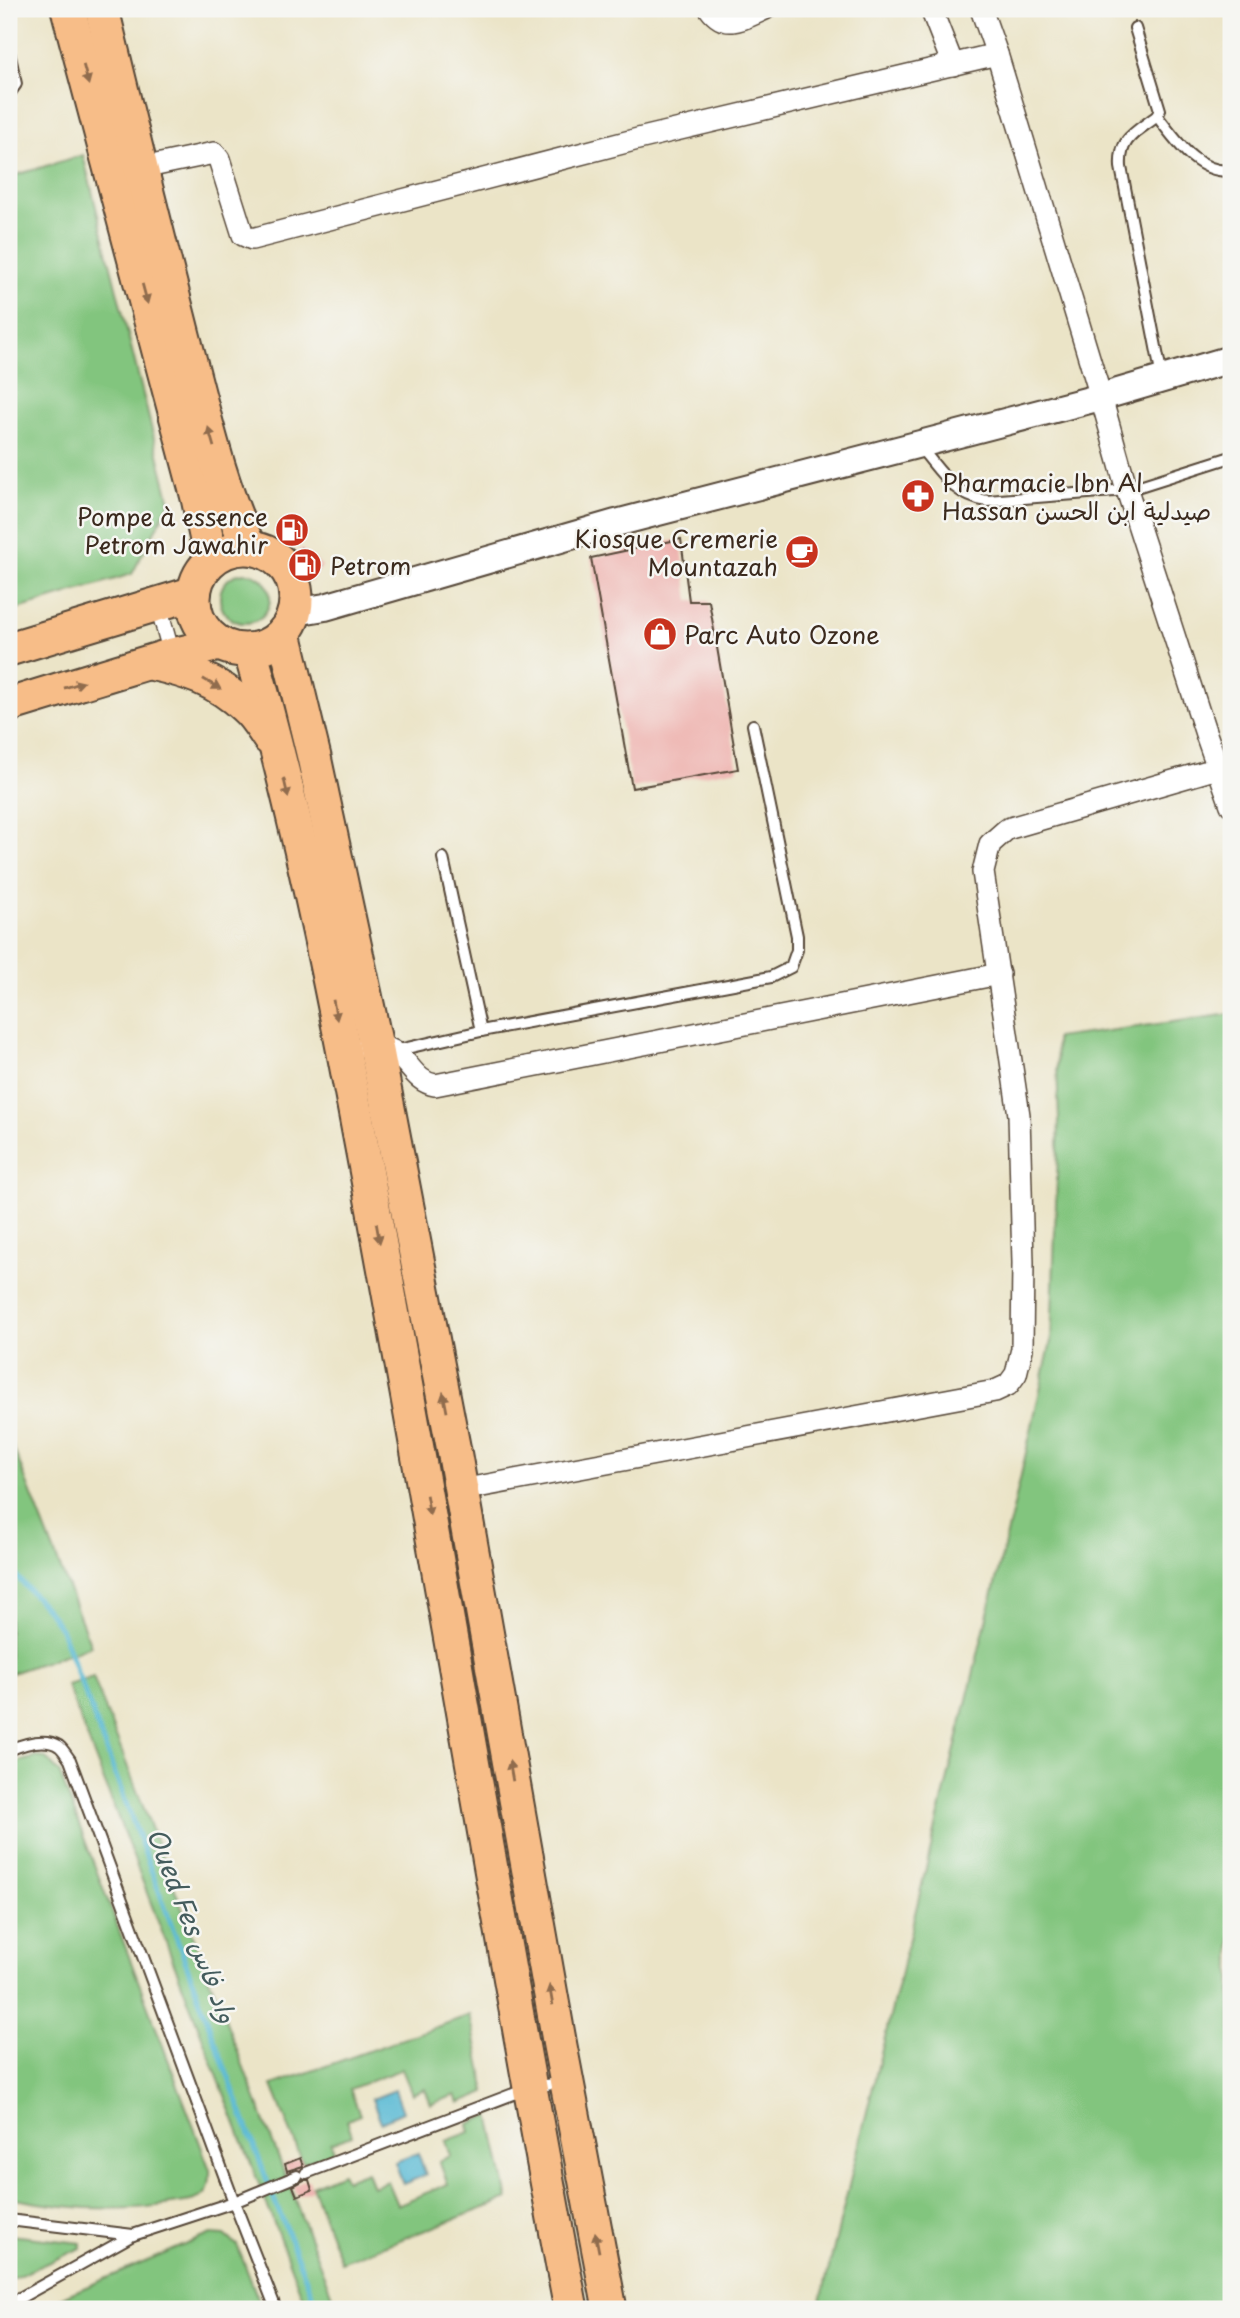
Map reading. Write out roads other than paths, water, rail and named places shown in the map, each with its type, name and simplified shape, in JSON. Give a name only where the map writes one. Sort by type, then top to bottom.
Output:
[{"type":"main road","points":[[68,9],[212,494],[235,517],[249,547]]},
{"type":"main road","points":[[102,9],[174,300],[212,494],[211,559]]},
{"type":"main road","points":[[276,747],[280,691],[295,586],[290,574],[273,555],[249,547],[235,548],[211,559],[196,580],[193,603],[199,623],[212,639],[235,648],[280,691],[372,1049],[438,1460],[437,1551],[542,2049],[567,2081],[610,2309]]},
{"type":"main road","points":[[9,649],[194,593]]},
{"type":"main road","points":[[9,705],[160,659],[268,645],[289,622]]},
{"type":"main road","points":[[160,659],[192,672],[247,708],[276,747],[372,1049]]},
{"type":"main road","points":[[438,1460],[461,1490],[469,1539],[542,2049],[529,2088],[571,2309]]},
{"type":"main road","points":[[437,1551],[469,1539]]},
{"type":"street","points":[[710,9],[717,19],[728,22],[743,20],[765,9]]},
{"type":"street","points":[[931,9],[953,65]]},
{"type":"street","points":[[981,9],[997,54],[1127,490],[1231,805]]},
{"type":"street","points":[[142,168],[214,153],[219,159],[243,235],[251,239],[638,139],[997,54]]},
{"type":"street","points":[[289,622],[337,604],[617,523],[1101,397],[1231,359]]},
{"type":"street","points":[[158,605],[160,659]]},
{"type":"street","points":[[461,1490],[995,1391],[1009,1385],[1016,1374],[1023,1349],[1019,1115],[983,872],[990,844],[1007,829],[1218,768]]},
{"type":"street","points":[[372,1049],[428,1084],[435,1085],[999,974]]},
{"type":"lane","points":[[1135,28],[1160,110],[1157,116],[1126,139],[1120,157],[1163,379]]},
{"type":"lane","points":[[9,52],[16,84],[9,94]]},
{"type":"lane","points":[[1157,116],[1185,152],[1202,165],[1231,171]]},
{"type":"lane","points":[[919,445],[956,489],[971,498],[987,500],[1127,490],[1231,457]]},
{"type":"lane","points":[[372,1049],[771,977],[790,967],[797,950],[797,936],[753,725]]},
{"type":"lane","points":[[443,858],[481,1031]]},
{"type":"lane","points":[[9,1750],[23,1744],[44,1742],[59,1746],[70,1760],[276,2309]]},
{"type":"lane","points":[[9,2304],[134,2235],[234,2202],[529,2088],[567,2081]]},
{"type":"lane","points":[[9,2220],[134,2235]]},
{"type":"water","points":[[395,2090],[403,2112],[381,2122],[372,2099]]},
{"type":"water","points":[[418,2153],[426,2175],[403,2184],[395,2162]]},
{"type":"waterway","name":"Oued Fes واد فاس","points":[[9,1568],[61,1629],[274,2199],[318,2309]]},
{"type":"place","name":"Pharmacie Ibn Al Hassan صيدلية ابن الحسن","points":[[918,496]]},
{"type":"place","name":"Pompe à essence Petrom Jawahir","points":[[292,530]]},
{"type":"place","name":"Kiosque Cremerie Mountazah","points":[[802,552]]},
{"type":"place","name":"Petrom","points":[[305,565]]},
{"type":"place","name":"Parc Auto Ozone","points":[[660,634]]}]
